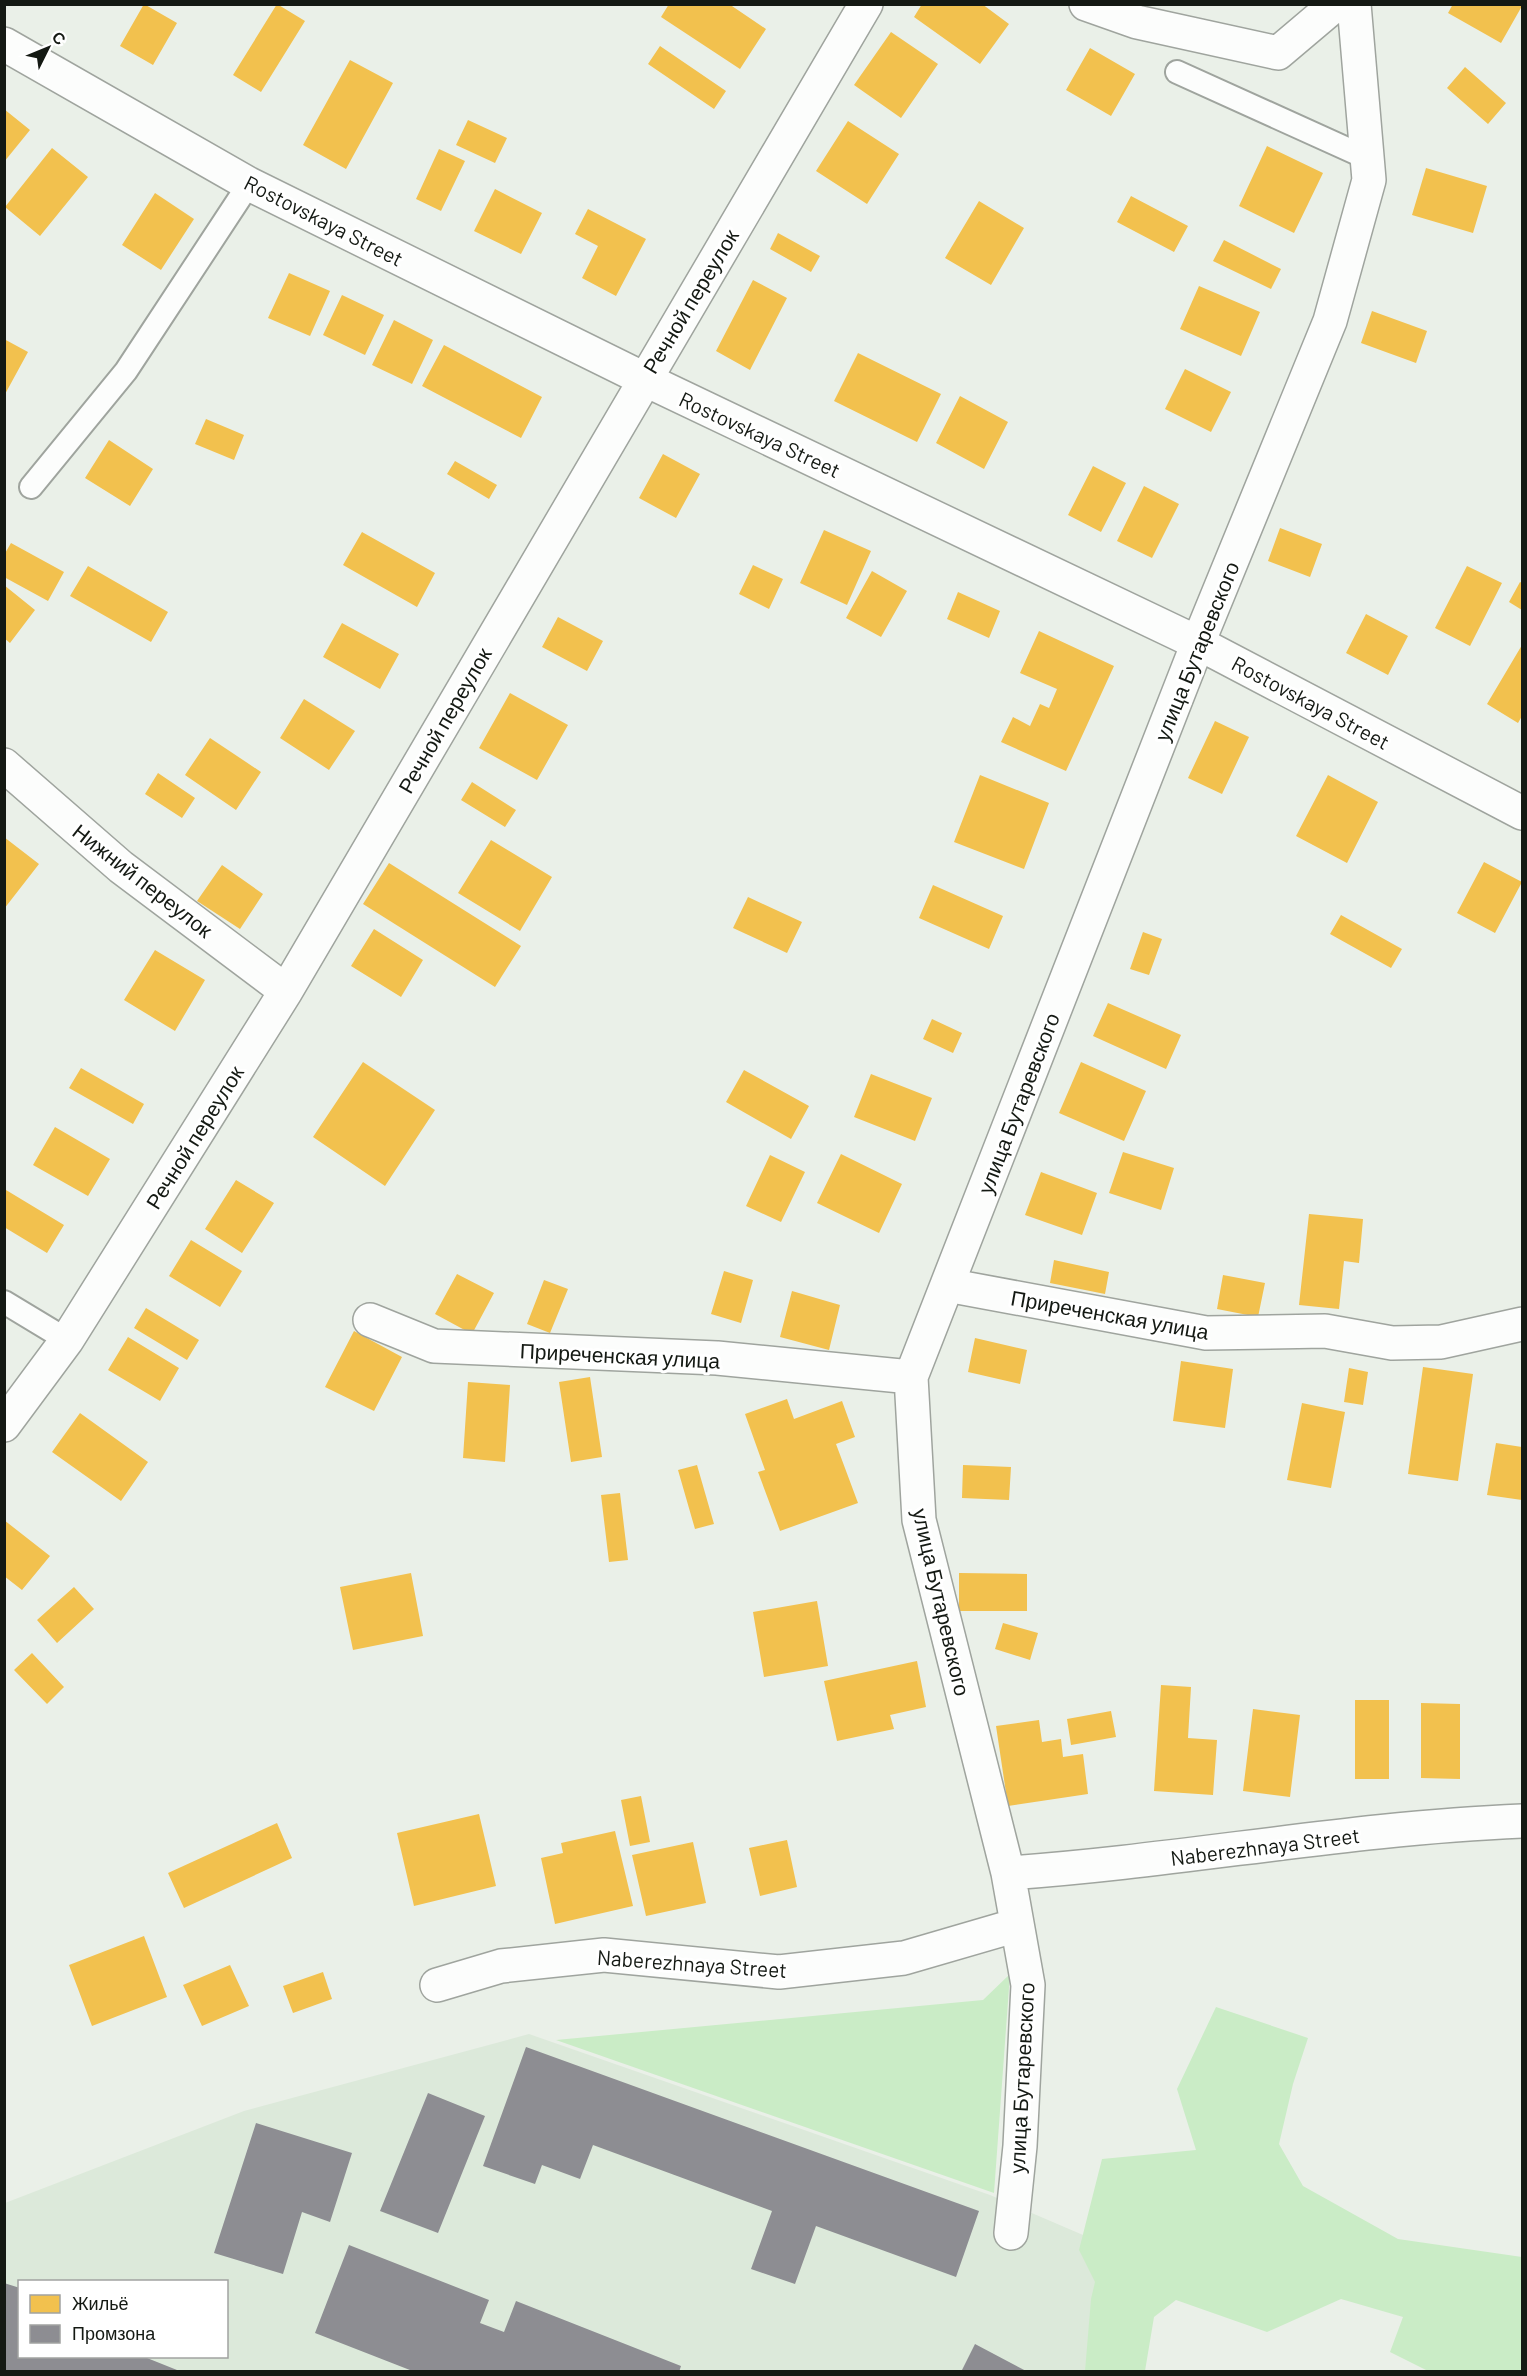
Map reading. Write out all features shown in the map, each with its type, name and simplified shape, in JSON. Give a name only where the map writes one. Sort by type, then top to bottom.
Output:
[{"type":"street","name":"Речной переулок","points":[[4,1425],[67,1340],[286,991],[866,4]]},
{"type":"street","points":[[1086,4],[1137,22],[1278,53],[1336,4]]},
{"type":"street","name":"улица Бутаревского","points":[[1011,2234],[1020,2146],[1028,1984],[1008,1873],[919,1520],[911,1377],[1198,643],[1330,321],[1369,180],[1354,4]]},
{"type":"street","name":"Rostovskaya Street","points":[[4,44],[249,184],[644,379],[1198,643],[1522,813]]},
{"type":"street","name":"Нижний переулок","points":[[4,765],[121,867],[286,991]]},
{"type":"street","name":"Приреченская улица","points":[[947,1285],[1206,1334],[1325,1331],[1392,1343],[1441,1342],[1522,1324]]},
{"type":"street","name":"Приреченская улица","points":[[370,1320],[434,1346],[717,1358],[911,1377]]},
{"type":"street","name":"Naberezhnaya Street","points":[[1008,1873],[1099,1867],[1318,1837],[1522,1821]]},
{"type":"street","name":"Naberezhnaya Street","points":[[437,1985],[501,1966],[604,1955],[779,1972],[904,1958],[1017,1924]]},
{"type":"lane","points":[[1177,72],[1367,158]]},
{"type":"lane","points":[[31,487],[126,371],[249,184]]},
{"type":"lane","points":[[4,1302],[67,1340]]},
{"type":"shaded area","points":[[529,2034],[990,2195],[1125,2253],[1093,2371],[5,2372],[5,2203],[244,2111]]},
{"type":"green space","points":[[1010,1974],[994,2193],[556,2040],[983,2000]]},
{"type":"green space","points":[[1216,2007],[1308,2038],[1293,2084],[1279,2144],[1303,2186],[1398,2239],[1522,2257],[1522,2371],[1428,2371],[1390,2352],[1403,2317],[1341,2299],[1267,2332],[1176,2300],[1154,2317],[1145,2371],[1085,2371],[1091,2299],[1095,2282],[1079,2250],[1102,2159],[1196,2150],[1177,2089]]},
{"type":"building: Жильё","points":[[144,4],[177,23],[153,65],[120,46]]},
{"type":"building: Жильё","points":[[277,4],[305,21],[261,92],[233,75]]},
{"type":"building: Жильё","points":[[669,4],[729,4],[766,29],[740,69],[661,17]]},
{"type":"building: Жильё","points":[[922,4],[982,4],[1009,24],[980,64],[914,17]]},
{"type":"building: Жильё","points":[[1453,4],[1519,4],[1522,6],[1501,43],[1448,13]]},
{"type":"building: Жильё","points":[[891,32],[938,64],[901,118],[854,85]]},
{"type":"building: Жильё","points":[[660,46],[726,91],[714,109],[648,64]]},
{"type":"building: Жильё","points":[[1090,48],[1135,74],[1111,116],[1066,90]]},
{"type":"building: Жильё","points":[[350,60],[393,83],[346,169],[303,145]]},
{"type":"building: Жильё","points":[[1465,67],[1506,103],[1488,124],[1447,88]]},
{"type":"building: Жильё","points":[[4,109],[30,130],[4,162]]},
{"type":"building: Жильё","points":[[468,120],[507,138],[495,163],[456,145]]},
{"type":"building: Жильё","points":[[848,121],[899,154],[867,204],[816,171]]},
{"type":"building: Жильё","points":[[1267,146],[1323,173],[1294,233],[1239,206]]},
{"type":"building: Жильё","points":[[52,148],[88,177],[40,236],[5,207]]},
{"type":"building: Жильё","points":[[439,149],[465,161],[441,211],[416,199]]},
{"type":"building: Жильё","points":[[1426,168],[1487,186],[1473,233],[1412,215]]},
{"type":"building: Жильё","points":[[495,189],[542,213],[521,254],[474,231]]},
{"type":"building: Жильё","points":[[155,193],[194,219],[161,270],[122,245]]},
{"type":"building: Жильё","points":[[1131,196],[1188,226],[1174,252],[1117,222]]},
{"type":"building: Жильё","points":[[979,201],[1024,228],[991,285],[945,258]]},
{"type":"building: Жильё","points":[[588,209],[646,239],[616,296],[582,278],[598,246],[575,234]]},
{"type":"building: Жильё","points":[[778,233],[820,256],[811,272],[770,249]]},
{"type":"building: Жильё","points":[[1224,240],[1281,269],[1271,289],[1213,261]]},
{"type":"building: Жильё","points":[[289,273],[330,291],[310,336],[268,318]]},
{"type":"building: Жильё","points":[[753,280],[787,298],[750,370],[716,351]]},
{"type":"building: Жильё","points":[[1199,286],[1260,312],[1241,356],[1180,329]]},
{"type":"building: Жильё","points":[[342,295],[384,315],[365,355],[323,335]]},
{"type":"building: Жильё","points":[[1372,311],[1427,331],[1416,363],[1361,343]]},
{"type":"building: Жильё","points":[[394,320],[433,340],[412,384],[372,365]]},
{"type":"building: Жильё","points":[[4,339],[28,352],[4,396]]},
{"type":"building: Жильё","points":[[444,345],[542,397],[521,438],[422,386]]},
{"type":"building: Жильё","points":[[858,353],[941,394],[917,442],[834,401]]},
{"type":"building: Жильё","points":[[1185,369],[1231,392],[1211,432],[1165,409]]},
{"type":"building: Жильё","points":[[960,396],[1008,422],[984,469],[936,443]]},
{"type":"building: Жильё","points":[[206,419],[244,435],[234,460],[195,444]]},
{"type":"building: Жильё","points":[[109,440],[153,469],[130,506],[85,478]]},
{"type":"building: Жильё","points":[[663,454],[700,474],[676,518],[639,498]]},
{"type":"building: Жильё","points":[[455,461],[497,485],[489,499],[447,474]]},
{"type":"building: Жильё","points":[[1093,466],[1126,483],[1101,532],[1068,515]]},
{"type":"building: Жильё","points":[[1144,486],[1179,504],[1152,558],[1117,541]]},
{"type":"building: Жильё","points":[[1280,528],[1322,544],[1310,577],[1268,561]]},
{"type":"building: Жильё","points":[[824,530],[871,551],[847,605],[800,583]]},
{"type":"building: Жильё","points":[[362,532],[435,573],[417,607],[343,565]]},
{"type":"building: Жильё","points":[[11,543],[64,572],[48,601],[4,577],[4,555]]},
{"type":"building: Жильё","points":[[753,565],[783,579],[769,609],[739,594]]},
{"type":"building: Жильё","points":[[88,566],[168,612],[151,642],[70,596]]},
{"type":"building: Жильё","points":[[1467,566],[1502,583],[1470,646],[1435,628]]},
{"type":"building: Жильё","points":[[872,571],[907,591],[881,637],[846,618]]},
{"type":"building: Жильё","points":[[1520,582],[1522,583],[1522,610],[1509,602]]},
{"type":"building: Жильё","points":[[4,585],[35,610],[10,643],[4,638]]},
{"type":"building: Жильё","points":[[958,592],[1000,611],[989,638],[947,619]]},
{"type":"building: Жильё","points":[[1366,614],[1408,636],[1388,675],[1346,653]]},
{"type":"building: Жильё","points":[[558,617],[603,641],[587,671],[542,647]]},
{"type":"building: Жильё","points":[[342,623],[399,654],[380,689],[323,657]]},
{"type":"building: Жильё","points":[[1039,631],[1114,666],[1066,771],[1001,742],[1013,717],[1030,726],[1040,704],[1049,708],[1057,689],[1020,673]]},
{"type":"building: Жильё","points":[[1522,645],[1522,716],[1518,723],[1487,704]]},
{"type":"building: Жильё","points":[[510,693],[568,725],[537,780],[479,748]]},
{"type":"building: Жильё","points":[[304,699],[355,731],[329,770],[280,738]]},
{"type":"building: Жильё","points":[[1215,721],[1249,737],[1222,794],[1188,778]]},
{"type":"building: Жильё","points":[[210,738],[261,772],[236,810],[185,775]]},
{"type":"building: Жильё","points":[[158,773],[195,798],[182,818],[145,794]]},
{"type":"building: Жильё","points":[[980,775],[1049,803],[1024,869],[954,842]]},
{"type":"building: Жильё","points":[[1328,775],[1378,802],[1347,863],[1296,836]]},
{"type":"building: Жильё","points":[[472,782],[516,810],[505,827],[461,800]]},
{"type":"building: Жильё","points":[[4,837],[39,864],[4,909]]},
{"type":"building: Жильё","points":[[491,840],[552,877],[520,931],[458,893]]},
{"type":"building: Жильё","points":[[1484,862],[1522,882],[1495,933],[1457,913]]},
{"type":"building: Жильё","points":[[389,863],[521,946],[495,987],[363,904]]},
{"type":"building: Жильё","points":[[222,865],[263,894],[240,929],[197,901]]},
{"type":"building: Жильё","points":[[933,885],[1003,916],[989,949],[919,918]]},
{"type":"building: Жильё","points":[[748,897],[802,922],[787,953],[733,928]]},
{"type":"building: Жильё","points":[[1341,915],[1402,949],[1391,968],[1330,934]]},
{"type":"building: Жильё","points":[[374,929],[423,960],[401,997],[351,966]]},
{"type":"building: Жильё","points":[[1143,932],[1162,939],[1149,975],[1130,969]]},
{"type":"building: Жильё","points":[[155,950],[205,980],[175,1031],[124,1000]]},
{"type":"building: Жильё","points":[[1108,1003],[1181,1035],[1166,1069],[1093,1036]]},
{"type":"building: Жильё","points":[[932,1019],[962,1033],[953,1053],[923,1039]]},
{"type":"building: Жильё","points":[[363,1062],[435,1110],[385,1186],[313,1137]]},
{"type":"building: Жильё","points":[[1081,1062],[1146,1091],[1124,1141],[1059,1113]]},
{"type":"building: Жильё","points":[[81,1068],[144,1104],[133,1124],[69,1088]]},
{"type":"building: Жильё","points":[[744,1070],[809,1106],[791,1139],[726,1102]]},
{"type":"building: Жильё","points":[[871,1074],[932,1098],[915,1141],[854,1117]]},
{"type":"building: Жильё","points":[[55,1127],[110,1159],[88,1196],[33,1165]]},
{"type":"building: Жильё","points":[[1123,1152],[1174,1168],[1161,1210],[1109,1193]]},
{"type":"building: Жильё","points":[[841,1154],[902,1184],[879,1233],[817,1203]]},
{"type":"building: Жильё","points":[[770,1155],[805,1172],[781,1222],[746,1206]]},
{"type":"building: Жильё","points":[[1041,1172],[1097,1193],[1082,1235],[1025,1215]]},
{"type":"building: Жильё","points":[[236,1180],[274,1203],[242,1253],[205,1229]]},
{"type":"building: Жильё","points":[[6,1190],[64,1225],[47,1253],[4,1227]]},
{"type":"building: Жильё","points":[[1309,1214],[1363,1219],[1359,1263],[1344,1261],[1339,1309],[1299,1305]]},
{"type":"building: Жильё","points":[[191,1240],[242,1271],[220,1307],[169,1276]]},
{"type":"building: Жильё","points":[[1054,1260],[1109,1272],[1105,1294],[1050,1283]]},
{"type":"building: Жильё","points":[[724,1271],[753,1280],[741,1323],[711,1314]]},
{"type":"building: Жильё","points":[[457,1274],[494,1293],[472,1334],[435,1314]]},
{"type":"building: Жильё","points":[[1223,1275],[1265,1283],[1258,1317],[1217,1309]]},
{"type":"building: Жильё","points":[[544,1280],[568,1289],[550,1333],[527,1324]]},
{"type":"building: Жильё","points":[[792,1291],[840,1305],[829,1350],[780,1337]]},
{"type":"building: Жильё","points":[[146,1308],[199,1340],[187,1360],[134,1328]]},
{"type":"building: Жильё","points":[[354,1331],[402,1357],[374,1411],[325,1387]]},
{"type":"building: Жильё","points":[[128,1337],[179,1368],[160,1401],[108,1370]]},
{"type":"building: Жильё","points":[[975,1338],[1027,1350],[1020,1384],[968,1372]]},
{"type":"building: Жильё","points":[[1181,1361],[1233,1369],[1225,1428],[1173,1421]]},
{"type":"building: Жильё","points":[[1423,1367],[1473,1374],[1458,1481],[1408,1474]]},
{"type":"building: Жильё","points":[[1349,1368],[1368,1372],[1363,1405],[1344,1402]]},
{"type":"building: Жильё","points":[[590,1377],[602,1457],[571,1462],[559,1382]]},
{"type":"building: Жильё","points":[[468,1382],[510,1385],[505,1462],[463,1458]]},
{"type":"building: Жильё","points":[[787,1399],[794,1419],[842,1401],[855,1437],[836,1444],[858,1503],[780,1531],[758,1472],[765,1470],[745,1414]]},
{"type":"building: Жильё","points":[[1302,1403],[1345,1412],[1331,1488],[1287,1480]]},
{"type":"building: Жильё","points":[[80,1413],[148,1462],[121,1501],[52,1452]]},
{"type":"building: Жильё","points":[[1496,1443],[1522,1447],[1522,1500],[1487,1495]]},
{"type":"building: Жильё","points":[[697,1465],[714,1524],[695,1529],[678,1470]]},
{"type":"building: Жильё","points":[[963,1465],[1011,1467],[1009,1500],[962,1498]]},
{"type":"building: Жильё","points":[[620,1493],[628,1560],[609,1562],[601,1495]]},
{"type":"building: Жильё","points":[[4,1520],[50,1556],[22,1590],[4,1576]]},
{"type":"building: Жильё","points":[[411,1573],[423,1636],[353,1650],[340,1587]]},
{"type":"building: Жильё","points":[[959,1573],[1027,1574],[1027,1611],[959,1611]]},
{"type":"building: Жильё","points":[[74,1587],[94,1609],[57,1643],[37,1620]]},
{"type":"building: Жильё","points":[[817,1601],[828,1666],[764,1677],[753,1612]]},
{"type":"building: Жильё","points":[[1003,1623],[1038,1633],[1030,1660],[995,1649]]},
{"type":"building: Жильё","points":[[32,1653],[64,1687],[47,1704],[14,1670]]},
{"type":"building: Жильё","points":[[917,1661],[926,1707],[890,1715],[894,1729],[837,1741],[824,1681]]},
{"type":"building: Жильё","points":[[1161,1685],[1191,1687],[1188,1738],[1217,1740],[1213,1795],[1154,1791]]},
{"type":"building: Жильё","points":[[1355,1700],[1389,1700],[1389,1779],[1355,1779]]},
{"type":"building: Жильё","points":[[1421,1703],[1460,1704],[1460,1779],[1421,1778]]},
{"type":"building: Жильё","points":[[1253,1709],[1300,1715],[1290,1797],[1243,1791]]},
{"type":"building: Жильё","points":[[1111,1711],[1116,1737],[1071,1745],[1067,1719]]},
{"type":"building: Жильё","points":[[1039,1720],[1042,1742],[1061,1739],[1063,1757],[1083,1754],[1088,1794],[1008,1806],[996,1726]]},
{"type":"building: Жильё","points":[[641,1796],[650,1842],[630,1846],[621,1800]]},
{"type":"building: Жильё","points":[[479,1814],[496,1886],[414,1906],[397,1833]]},
{"type":"building: Жильё","points":[[277,1823],[292,1858],[184,1908],[168,1873]]},
{"type":"building: Жильё","points":[[615,1831],[633,1906],[555,1924],[541,1858],[563,1853],[561,1843]]},
{"type":"building: Жильё","points":[[787,1840],[797,1887],[760,1896],[749,1848]]},
{"type":"building: Жильё","points":[[693,1842],[706,1903],[646,1916],[632,1855]]},
{"type":"building: Жильё","points":[[144,1936],[167,1997],[92,2026],[69,1965]]},
{"type":"building: Жильё","points":[[230,1965],[249,2006],[202,2026],[183,1985]]},
{"type":"building: Жильё","points":[[323,1972],[332,1999],[293,2013],[283,1986]]},
{"type":"building: Промзона","points":[[526,2047],[979,2211],[956,2277],[816,2226],[795,2284],[751,2269],[772,2211],[593,2145],[580,2179],[542,2165],[535,2184],[483,2166]]},
{"type":"building: Промзона","points":[[428,2093],[485,2116],[438,2233],[380,2211]]},
{"type":"building: Промзона","points":[[256,2123],[352,2153],[330,2222],[302,2212],[283,2274],[214,2253]]},
{"type":"building: Промзона","points":[[349,2245],[489,2300],[480,2323],[504,2332],[516,2301],[681,2366],[679,2372],[415,2372],[315,2333]]},
{"type":"building: Промзона","points":[[4,2283],[18,2287],[18,2358],[147,2358],[182,2372],[4,2372]]},
{"type":"building: Промзона","points":[[975,2344],[1028,2372],[961,2372]]}]
